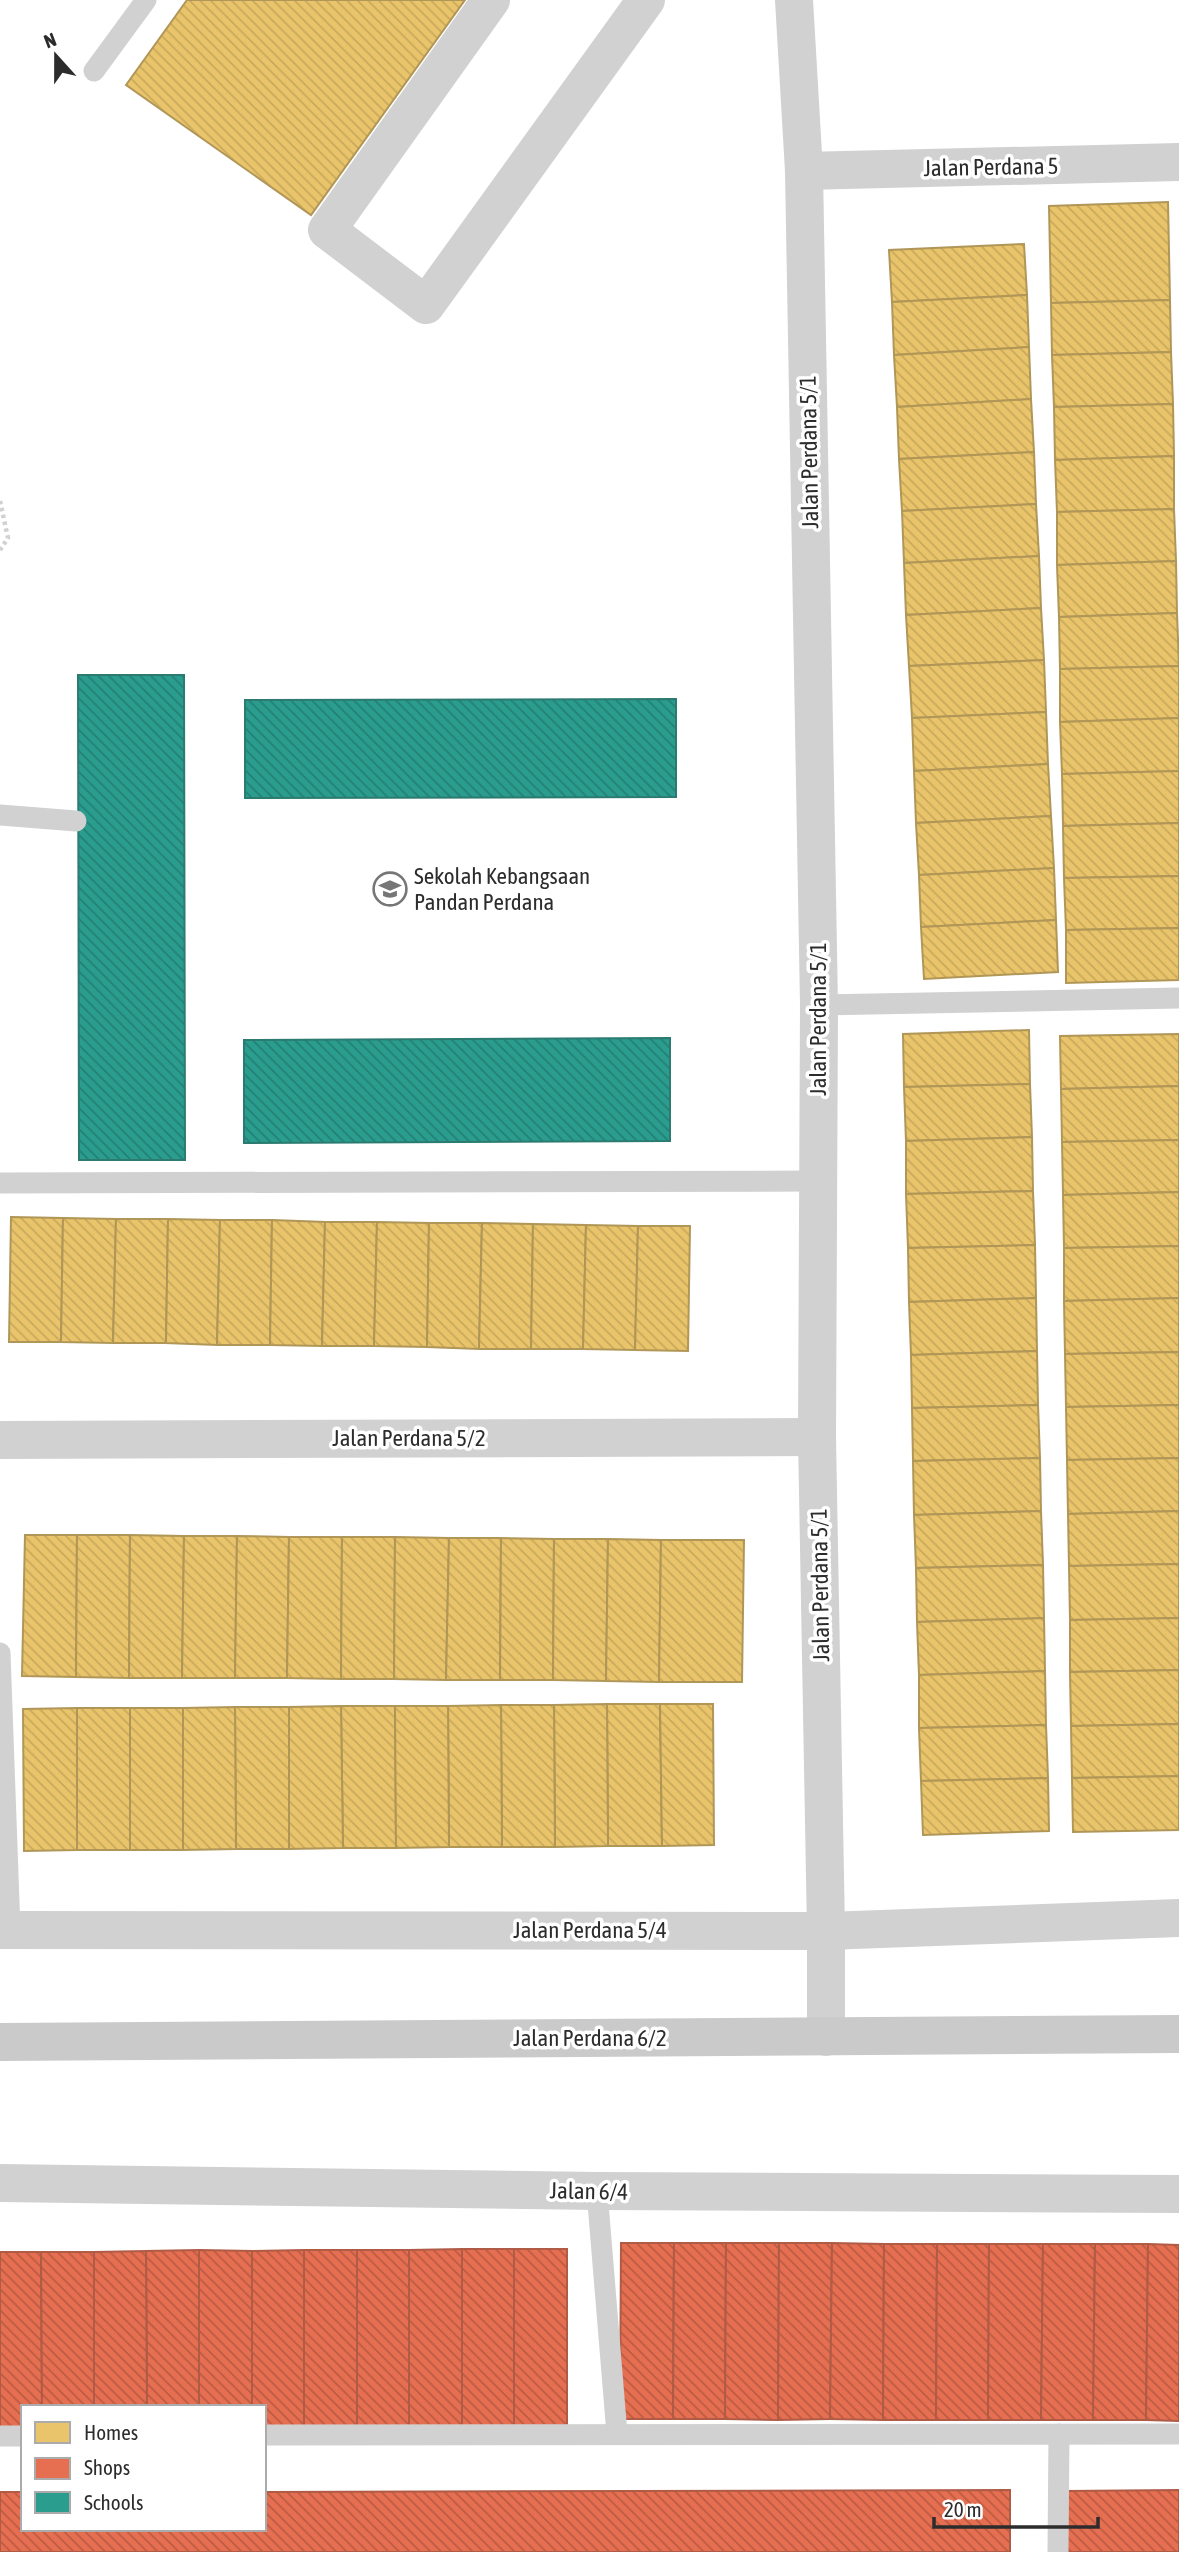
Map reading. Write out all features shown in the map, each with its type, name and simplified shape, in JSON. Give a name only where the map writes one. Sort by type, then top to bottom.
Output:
[{"type":"street","points":[[491,0],[327,230],[426,305],[646,0]]},
{"type":"street","name":"Jalan Perdana 5/1","points":[[794,0],[804,171],[819,1004],[817,1437],[826,2037]]},
{"type":"street","name":"Jalan Perdana 5","points":[[804,171],[1179,162]]},
{"type":"street","name":"Jalan Perdana 5/2","points":[[0,1440],[817,1437]]},
{"type":"street","name":"Jalan Perdana 5/4","points":[[5,1930],[826,1931],[1179,1918]]},
{"type":"street","name":"Jalan Perdana 6/2","points":[[0,2042],[1179,2034]]},
{"type":"street","name":"Jalan 6/4","points":[[0,2183],[597,2192],[1179,2194]]},
{"type":"lane","points":[[94,71],[145,0]]},
{"type":"lane","points":[[0,815],[76,821]]},
{"type":"lane","points":[[819,1004],[1179,998]]},
{"type":"lane","points":[[0,1183],[818,1181]]},
{"type":"lane","points":[[0,1653],[5,1930]]},
{"type":"lane","points":[[597,2192],[617,2434]]},
{"type":"lane","points":[[1058,2552],[1059,2434]]},
{"type":"lane","points":[[266,2435],[1179,2434]]},
{"type":"lane","points":[[0,2436],[21,2436]]},
{"type":"path","points":[[0,501],[8,538],[0,550]]},
{"type":"building: Homes","points":[[187,0],[465,0],[311,215],[126,85]]},
{"type":"building: Homes","points":[[1168,202],[1170,300],[1051,303],[1049,206]]},
{"type":"building: Homes","points":[[1024,244],[1027,295],[892,302],[889,250]]},
{"type":"building: Homes","points":[[1027,295],[1029,347],[894,355],[892,302]]},
{"type":"building: Homes","points":[[1170,300],[1171,352],[1052,355],[1051,303]]},
{"type":"building: Homes","points":[[1029,347],[1031,399],[897,407],[894,355]]},
{"type":"building: Homes","points":[[1171,352],[1173,404],[1054,407],[1052,355]]},
{"type":"building: Homes","points":[[1031,399],[1034,452],[899,459],[897,407]]},
{"type":"building: Homes","points":[[1173,404],[1174,456],[1055,460],[1054,407]]},
{"type":"building: Homes","points":[[1034,452],[1036,504],[902,511],[899,459]]},
{"type":"building: Homes","points":[[1174,456],[1174,509],[1057,512],[1055,460]]},
{"type":"building: Homes","points":[[1036,504],[1039,556],[904,563],[902,511]]},
{"type":"building: Homes","points":[[1174,509],[1176,561],[1057,565],[1057,512]]},
{"type":"building: Homes","points":[[1039,556],[1041,608],[906,615],[904,563]]},
{"type":"building: Homes","points":[[1176,561],[1177,613],[1059,617],[1057,565]]},
{"type":"building: Homes","points":[[1041,608],[1044,660],[909,666],[906,615]]},
{"type":"building: Homes","points":[[1177,613],[1179,666],[1060,669],[1059,617]]},
{"type":"building: Homes","points":[[1044,660],[1046,712],[912,718],[909,666]]},
{"type":"building: Homes","points":[[1179,666],[1179,718],[1060,722],[1060,669]]},
{"type":"building: Homes","points":[[1046,712],[1048,764],[914,771],[912,718]]},
{"type":"building: Homes","points":[[1179,718],[1179,771],[1062,774],[1060,722]]},
{"type":"building: Homes","points":[[1048,764],[1051,816],[916,823],[914,771]]},
{"type":"building: Homes","points":[[1179,771],[1179,823],[1063,826],[1062,774]]},
{"type":"building: Homes","points":[[1051,816],[1054,868],[919,875],[916,823]]},
{"type":"building: Homes","points":[[1179,823],[1179,876],[1064,878],[1063,826]]},
{"type":"building: Homes","points":[[1054,868],[1056,920],[921,927],[919,875]]},
{"type":"building: Homes","points":[[1179,876],[1179,928],[1066,930],[1064,878]]},
{"type":"building: Homes","points":[[1056,920],[1058,972],[924,979],[921,927]]},
{"type":"building: Homes","points":[[1179,928],[1179,980],[1066,983],[1066,930]]},
{"type":"building: Homes","points":[[1029,1030],[1030,1084],[904,1087],[903,1034]]},
{"type":"building: Homes","points":[[1179,1034],[1179,1086],[1061,1089],[1060,1036]]},
{"type":"building: Homes","points":[[1030,1084],[1032,1137],[906,1141],[904,1087]]},
{"type":"building: Homes","points":[[1179,1086],[1179,1140],[1062,1142],[1061,1089]]},
{"type":"building: Homes","points":[[1032,1137],[1033,1191],[906,1194],[906,1141]]},
{"type":"building: Homes","points":[[1179,1140],[1179,1192],[1063,1195],[1062,1142]]},
{"type":"building: Homes","points":[[1033,1191],[1035,1245],[908,1248],[906,1194]]},
{"type":"building: Homes","points":[[1179,1192],[1179,1246],[1064,1248],[1063,1195]]},
{"type":"building: Homes","points":[[11,1217],[63,1218],[61,1342],[9,1342]]},
{"type":"building: Homes","points":[[63,1218],[116,1219],[113,1343],[61,1342]]},
{"type":"building: Homes","points":[[116,1219],[168,1219],[166,1343],[113,1343]]},
{"type":"building: Homes","points":[[168,1219],[220,1220],[217,1345],[166,1343]]},
{"type":"building: Homes","points":[[220,1220],[272,1220],[270,1345],[217,1345]]},
{"type":"building: Homes","points":[[272,1220],[325,1222],[322,1346],[270,1345]]},
{"type":"building: Homes","points":[[325,1222],[377,1222],[374,1346],[322,1346]]},
{"type":"building: Homes","points":[[377,1222],[429,1223],[427,1347],[374,1346]]},
{"type":"building: Homes","points":[[429,1223],[482,1223],[479,1349],[427,1347]]},
{"type":"building: Homes","points":[[482,1223],[533,1224],[531,1349],[479,1349]]},
{"type":"building: Homes","points":[[533,1224],[586,1225],[583,1349],[531,1349]]},
{"type":"building: Homes","points":[[586,1225],[638,1226],[635,1350],[583,1349]]},
{"type":"building: Homes","points":[[638,1226],[690,1226],[688,1351],[635,1350]]},
{"type":"building: Homes","points":[[1035,1245],[1036,1298],[909,1302],[908,1248]]},
{"type":"building: Homes","points":[[1179,1246],[1179,1298],[1064,1301],[1064,1248]]},
{"type":"building: Homes","points":[[1036,1298],[1037,1351],[911,1355],[909,1302]]},
{"type":"building: Homes","points":[[1179,1298],[1179,1352],[1065,1354],[1064,1301]]},
{"type":"building: Homes","points":[[1037,1351],[1038,1405],[912,1408],[911,1355]]},
{"type":"building: Homes","points":[[1179,1352],[1179,1405],[1066,1407],[1065,1354]]},
{"type":"building: Homes","points":[[1038,1405],[1040,1458],[913,1461],[912,1408]]},
{"type":"building: Homes","points":[[1179,1405],[1179,1458],[1067,1460],[1066,1407]]},
{"type":"building: Homes","points":[[1040,1458],[1041,1511],[914,1515],[913,1461]]},
{"type":"building: Homes","points":[[1179,1458],[1179,1511],[1068,1514],[1067,1460]]},
{"type":"building: Homes","points":[[1041,1511],[1043,1565],[916,1568],[914,1515]]},
{"type":"building: Homes","points":[[1179,1511],[1179,1564],[1069,1566],[1068,1514]]},
{"type":"building: Homes","points":[[25,1535],[77,1535],[76,1677],[22,1676]]},
{"type":"building: Homes","points":[[77,1535],[130,1535],[129,1678],[76,1677]]},
{"type":"building: Homes","points":[[130,1535],[184,1536],[182,1678],[129,1678]]},
{"type":"building: Homes","points":[[184,1536],[237,1536],[235,1678],[182,1678]]},
{"type":"building: Homes","points":[[237,1536],[289,1537],[287,1678],[235,1678]]},
{"type":"building: Homes","points":[[289,1537],[342,1537],[341,1679],[287,1678]]},
{"type":"building: Homes","points":[[342,1537],[395,1537],[394,1679],[341,1679]]},
{"type":"building: Homes","points":[[395,1537],[449,1538],[446,1680],[394,1679]]},
{"type":"building: Homes","points":[[449,1538],[501,1538],[500,1680],[446,1680]]},
{"type":"building: Homes","points":[[501,1538],[554,1539],[553,1680],[500,1680]]},
{"type":"building: Homes","points":[[554,1539],[608,1539],[606,1681],[553,1680]]},
{"type":"building: Homes","points":[[608,1539],[661,1540],[659,1682],[606,1681]]},
{"type":"building: Homes","points":[[661,1540],[744,1540],[742,1682],[659,1682]]},
{"type":"building: Homes","points":[[1179,1564],[1179,1618],[1070,1620],[1069,1566]]},
{"type":"building: Homes","points":[[1043,1565],[1044,1618],[917,1622],[916,1568]]},
{"type":"building: Homes","points":[[1044,1618],[1045,1671],[919,1675],[917,1622]]},
{"type":"building: Homes","points":[[1179,1618],[1179,1670],[1070,1672],[1070,1620]]},
{"type":"building: Homes","points":[[1179,1670],[1179,1724],[1071,1726],[1070,1672]]},
{"type":"building: Homes","points":[[1045,1671],[1046,1725],[919,1728],[919,1675]]},
{"type":"building: Homes","points":[[607,1704],[660,1704],[662,1846],[608,1846]]},
{"type":"building: Homes","points":[[607,1704],[608,1846],[555,1847],[554,1705]]},
{"type":"building: Homes","points":[[660,1704],[713,1704],[714,1845],[662,1846]]},
{"type":"building: Homes","points":[[501,1705],[554,1705],[555,1847],[502,1847]]},
{"type":"building: Homes","points":[[501,1705],[502,1847],[449,1847],[448,1706]]},
{"type":"building: Homes","points":[[341,1706],[395,1706],[396,1848],[343,1848]]},
{"type":"building: Homes","points":[[341,1706],[343,1848],[289,1849],[289,1707]]},
{"type":"building: Homes","points":[[395,1706],[448,1706],[449,1847],[396,1848]]},
{"type":"building: Homes","points":[[235,1707],[289,1707],[289,1849],[236,1849]]},
{"type":"building: Homes","points":[[235,1707],[236,1849],[183,1850],[183,1708]]},
{"type":"building: Homes","points":[[77,1708],[130,1708],[130,1850],[77,1850]]},
{"type":"building: Homes","points":[[77,1708],[77,1850],[24,1851],[23,1709]]},
{"type":"building: Homes","points":[[130,1708],[183,1708],[183,1850],[130,1850]]},
{"type":"building: Homes","points":[[1179,1724],[1179,1776],[1072,1778],[1071,1726]]},
{"type":"building: Homes","points":[[1046,1725],[1048,1778],[921,1781],[919,1728]]},
{"type":"building: Homes","points":[[1179,1776],[1179,1830],[1073,1832],[1072,1778]]},
{"type":"building: Homes","points":[[1048,1778],[1049,1831],[923,1835],[921,1781]]},
{"type":"building: Shops","points":[[621,2243],[674,2243],[673,2419],[620,2419]]},
{"type":"building: Shops","points":[[674,2243],[726,2243],[725,2419],[673,2419]]},
{"type":"building: Shops","points":[[726,2243],[779,2243],[778,2420],[725,2419]]},
{"type":"building: Shops","points":[[779,2243],[832,2243],[830,2419],[778,2420]]},
{"type":"building: Shops","points":[[832,2243],[884,2244],[883,2420],[830,2419]]},
{"type":"building: Shops","points":[[884,2244],[937,2244],[936,2420],[883,2420]]},
{"type":"building: Shops","points":[[937,2244],[989,2244],[988,2420],[936,2420]]},
{"type":"building: Shops","points":[[989,2244],[1043,2244],[1041,2420],[988,2420]]},
{"type":"building: Shops","points":[[1043,2244],[1095,2244],[1093,2420],[1041,2420]]},
{"type":"building: Shops","points":[[1095,2244],[1148,2244],[1146,2420],[1093,2420]]},
{"type":"building: Shops","points":[[1148,2244],[1179,2245],[1179,2421],[1146,2420]]},
{"type":"building: Shops","points":[[462,2249],[462,2426],[409,2426],[409,2250]]},
{"type":"building: Shops","points":[[462,2249],[514,2249],[514,2426],[462,2426]]},
{"type":"building: Shops","points":[[514,2249],[567,2249],[567,2425],[514,2426]]},
{"type":"building: Shops","points":[[199,2250],[199,2405],[147,2405],[146,2251]]},
{"type":"building: Shops","points":[[199,2250],[252,2251],[252,2405],[199,2405]]},
{"type":"building: Shops","points":[[304,2250],[304,2427],[266,2427],[266,2405],[252,2405],[252,2251]]},
{"type":"building: Shops","points":[[304,2250],[357,2250],[357,2427],[304,2427]]},
{"type":"building: Shops","points":[[357,2250],[409,2250],[409,2426],[357,2427]]},
{"type":"building: Shops","points":[[146,2251],[147,2405],[94,2405],[94,2252]]},
{"type":"building: Shops","points":[[0,2252],[41,2252],[42,2405],[21,2405],[21,2428],[0,2429]]},
{"type":"building: Shops","points":[[41,2252],[94,2252],[94,2405],[42,2405]]},
{"type":"building: Shops","points":[[1010,2490],[1010,2552],[0,2552],[0,2492],[21,2492],[21,2531],[266,2531],[266,2492]]},
{"type":"building: Shops","points":[[1179,2490],[1179,2552],[1067,2552],[1067,2491]]},
{"type":"building: Schools","points":[[78,675],[184,675],[185,1160],[79,1160]]},
{"type":"building: Schools","points":[[676,699],[676,797],[245,798],[245,700]]},
{"type":"building: Schools","points":[[670,1038],[670,1141],[244,1143],[244,1040]]},
{"type":"place","name":"Sekolah Kebangsaan Pandan Perdana","points":[[390,889]]}]
